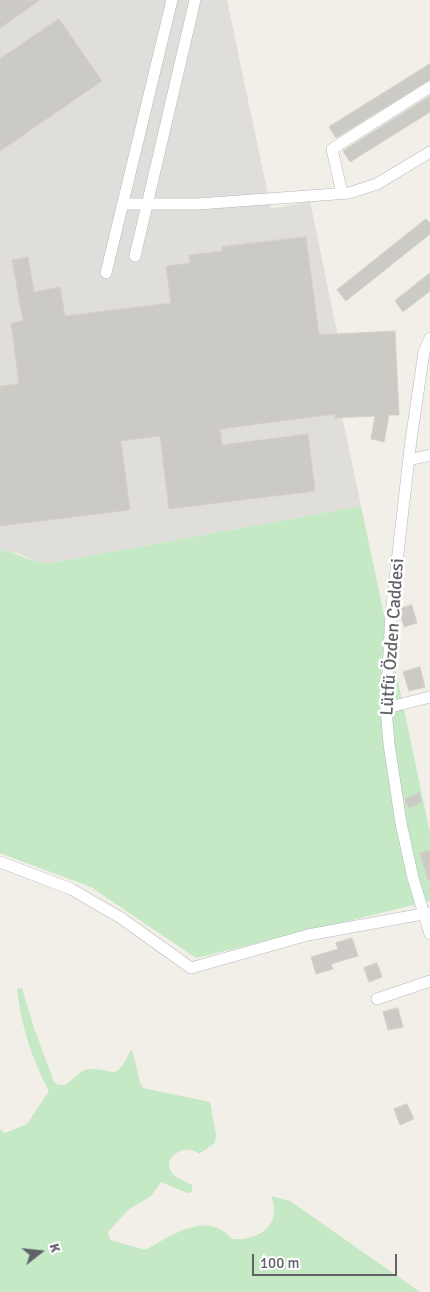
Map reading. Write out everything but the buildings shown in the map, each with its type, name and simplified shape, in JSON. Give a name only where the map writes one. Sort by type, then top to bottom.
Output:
[{"type":"street","points":[[106,273],[172,0]]},
{"type":"street","points":[[135,256],[195,0]]},
{"type":"street","points":[[342,193],[332,149],[430,86]]},
{"type":"street","points":[[123,204],[198,204],[342,193],[378,184],[430,152]]},
{"type":"street","name":"Lütfü Özden Caddesi","points":[[430,338],[424,352],[409,460],[391,614],[386,708],[389,744],[401,823],[430,934]]},
{"type":"street","points":[[409,460],[430,456]]},
{"type":"street","points":[[386,708],[430,697]]},
{"type":"street","points":[[0,862],[70,889],[121,918],[191,968],[308,935],[426,913]]},
{"type":"street","points":[[377,999],[430,981]]},
{"type":"shaded area","points":[[0,0],[227,0],[271,209],[310,201],[338,337],[326,340],[361,506],[51,563],[39,563],[20,554],[0,550]]},
{"type":"green space","points":[[361,506],[430,833],[430,901],[196,958],[91,887],[0,853],[0,550],[38,562],[51,563]]},
{"type":"green space","points":[[22,988],[34,1028],[54,1082],[58,1085],[65,1085],[84,1070],[116,1071],[125,1061],[131,1049],[143,1088],[210,1102],[216,1135],[215,1143],[199,1154],[191,1150],[182,1150],[175,1154],[169,1162],[169,1167],[173,1174],[192,1185],[192,1192],[187,1193],[161,1182],[151,1196],[128,1210],[108,1232],[110,1240],[145,1250],[177,1232],[200,1226],[212,1226],[222,1230],[232,1239],[251,1237],[266,1230],[271,1223],[274,1216],[274,1207],[271,1196],[290,1201],[420,1292],[0,1292],[0,1129],[5,1133],[27,1124],[49,1091],[37,1067],[24,1029],[17,989]]}]
